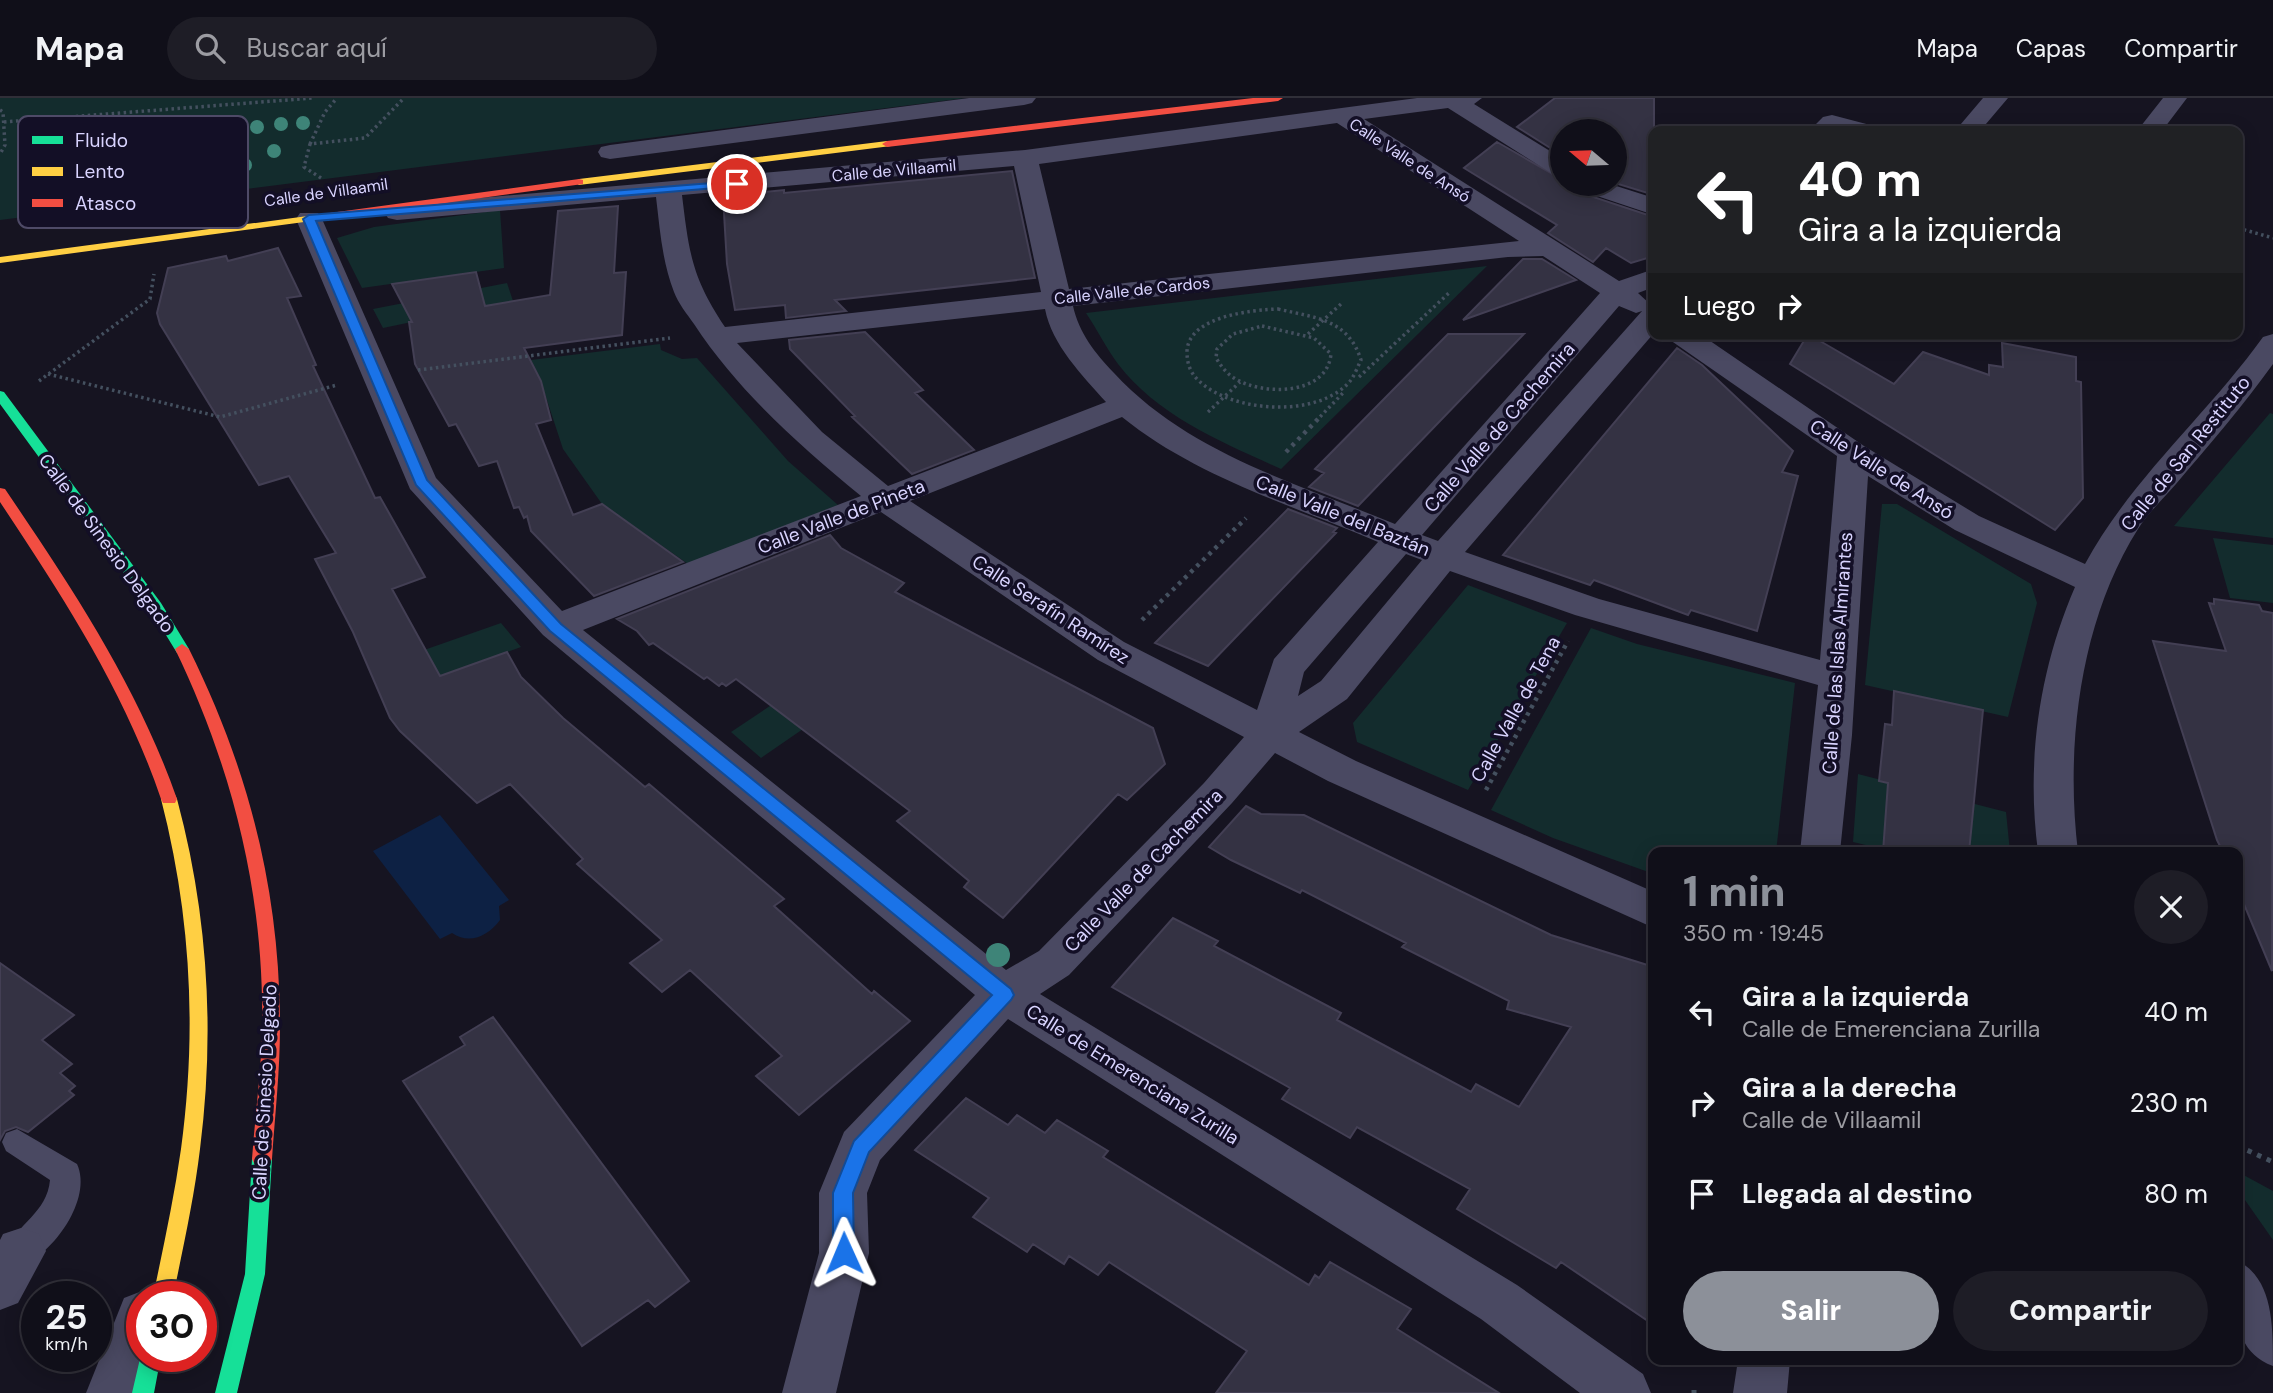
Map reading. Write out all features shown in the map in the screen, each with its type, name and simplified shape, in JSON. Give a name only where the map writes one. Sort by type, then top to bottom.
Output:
[{"type":"main road","points":[[1038,105],[1149,98]]},
{"type":"main road","name":"Calle de Villaamil","points":[[248,227],[767,157],[1179,112],[1278,98]]},
{"type":"main road","name":"Calle de Villaamil","points":[[0,260],[238,228]]},
{"type":"main road","name":"Calle de Sinesio Delgado","points":[[0,395],[156,606],[183,650],[208,700],[249,817],[265,906],[271,1013],[255,1274],[226,1393]]},
{"type":"main road","points":[[0,492],[76,609],[138,715],[164,781],[181,846],[194,950],[199,1052],[186,1180],[166,1281]]},
{"type":"main road","points":[[143,1393],[147,1372]]},
{"type":"street","points":[[1971,126],[1996,98]]},
{"type":"street","points":[[2153,126],[2175,98]]},
{"type":"street","points":[[1462,99],[1550,161]]},
{"type":"street","name":"Calle de Villaamil","points":[[312,218],[1025,158],[1462,99]]},
{"type":"street","points":[[603,153],[1038,105]]},
{"type":"street","name":"Calle Valle de Ansó","points":[[1344,117],[1648,311]]},
{"type":"street","points":[[1827,126],[1832,122],[1847,126]]},
{"type":"street","name":"Calle Valle del Baztán","points":[[1025,158],[1063,327],[1092,368],[1126,405],[1160,432],[1199,456],[1445,556],[1587,607],[1835,677]]},
{"type":"street","name":"Calle Serafín Ramírez","points":[[668,190],[676,255],[689,295],[717,337],[737,363],[811,439],[884,499],[1111,651],[1342,771],[1648,908]]},
{"type":"street","points":[[1621,196],[1648,205]]},
{"type":"street","name":"Calle de Emerenciana Zurilla","points":[[312,218],[359,379],[421,482],[556,627],[1004,995],[1499,1302],[1624,1393]]},
{"type":"street","name":"Calle Valle de Cardos","points":[[717,337],[1494,250],[1547,248]]},
{"type":"street","name":"Calle Valle de Cachemira","points":[[1270,733],[1287,668],[1617,291],[1648,279]]},
{"type":"street","name":"Calle Valle de Cachemira","points":[[809,1393],[844,1253],[843,1193],[861,1147],[1004,995],[1054,963],[1217,793],[1270,733],[1334,690],[1445,556],[1648,322]]},
{"type":"street","name":"Calle Valle de Ansó","points":[[1689,340],[1853,453],[1967,523],[2096,583]]},
{"type":"street","name":"Calle de San Restituto","points":[[2057,847],[2052,818],[2058,700],[2077,631],[2096,583],[2122,528],[2273,344]]},
{"type":"street","name":"Calle Valle de Pineta","points":[[556,627],[1126,405]]},
{"type":"street","name":"Calle de las Islas Almirantes","points":[[1822,847],[1833,735],[1835,677],[1853,453]]},
{"type":"street","points":[[155,1281],[179,1217]]},
{"type":"street","name":"Calle de Sinesio Delgado","points":[[252,1393],[255,1274]]},
{"type":"street","points":[[2243,1293],[2273,1341]]},
{"type":"street","points":[[113,1393],[126,1358]]},
{"type":"street","points":[[1760,1393],[1763,1365]]},
{"type":"lane","points":[[11,1269],[50,1221],[60,1204],[65,1195],[66,1174],[17,1142]]},
{"type":"path","points":[[81,116],[313,98]]},
{"type":"path","points":[[321,178],[304,167],[310,144],[326,112],[337,98]]},
{"type":"path","points":[[310,144],[365,138],[404,98]]},
{"type":"path","points":[[0,110],[4,112],[5,145],[0,154]]},
{"type":"path","points":[[4,122],[18,121]]},
{"type":"path","points":[[2243,229],[2273,238]]},
{"type":"path","points":[[30,388],[150,299],[155,269]]},
{"type":"path","points":[[1281,458],[1348,387],[1359,374],[1362,359],[1357,344],[1344,330],[1302,313],[1253,310],[1211,322],[1196,333],[1187,346],[1186,360],[1193,374],[1206,387],[1226,397],[1258,405],[1292,407],[1323,400],[1348,387],[1459,284]]},
{"type":"path","points":[[1262,326],[1286,328],[1308,334],[1327,350],[1329,359],[1326,369],[1307,384],[1274,389],[1240,382],[1228,376],[1216,358],[1217,349],[1233,334],[1262,326]]},
{"type":"path","points":[[48,374],[220,417],[359,379],[678,337]]},
{"type":"path","points":[[1207,413],[1240,382]]},
{"type":"path","points":[[1111,651],[1254,510]]},
{"type":"path","name":"Calle Valle de Tena","points":[[1467,825],[1587,607]]},
{"type":"path","points":[[2243,1148],[2273,1162]]},
{"type":"green space","points":[[0,98],[966,98],[248,189],[248,116],[18,116],[18,218],[0,220]]},
{"type":"green space","points":[[500,210],[504,268],[362,288],[337,238],[374,227]]},
{"type":"green space","points":[[1487,266],[1281,469],[1193,426],[1152,399],[1118,364],[1086,313]]},
{"type":"green space","points":[[507,283],[513,301],[383,328],[373,309]]},
{"type":"green space","points":[[660,344],[661,350],[682,359],[697,358],[788,461],[838,505],[688,564],[602,504],[563,449],[531,360]]},
{"type":"green space","points":[[2270,413],[2273,414],[2273,538],[2174,526]]},
{"type":"green space","points":[[1882,504],[1897,504],[2031,584],[2037,603],[2008,717],[1865,685]]},
{"type":"green space","points":[[2213,538],[2273,545],[2273,603],[2230,598]]},
{"type":"green space","points":[[1468,585],[1567,623],[1468,790],[1357,742],[1353,723]]},
{"type":"green space","points":[[501,623],[521,647],[384,697],[370,669]]},
{"type":"green space","points":[[1591,628],[1637,644],[1795,683],[1777,847],[1648,847],[1648,872],[1553,838],[1491,810]]},
{"type":"green space","points":[[840,659],[803,729],[761,758],[731,732]]},
{"type":"green space","points":[[1858,774],[2006,812],[2010,847],[1874,847],[1853,842]]},
{"type":"green space","points":[[2243,1175],[2273,1191],[2273,1240],[2243,1197]]},
{"type":"water","points":[[440,815],[509,900],[499,906],[500,920],[478,937],[465,938],[452,933],[440,939],[373,851]]},
{"type":"building","points":[[1555,98],[1654,98],[1654,126],[1648,126],[1648,193],[1628,187],[1628,119],[1550,119],[1550,148],[1517,127]]},
{"type":"building","points":[[1497,142],[1550,173],[1550,196],[1590,196],[1648,215],[1648,258],[1631,263],[1606,248],[1593,262],[1548,233],[1557,225],[1464,168]]},
{"type":"building","points":[[1012,171],[1035,278],[835,300],[846,311],[786,318],[785,305],[735,310],[727,264],[723,196],[784,190],[784,193]]},
{"type":"building","points":[[618,206],[614,273],[626,272],[622,335],[524,348],[541,381],[551,420],[536,424],[573,515],[602,504],[683,562],[594,596],[531,531],[527,516],[524,518],[519,507],[514,508],[497,461],[479,466],[456,424],[449,426],[415,364],[409,322],[412,322],[392,284],[476,272],[485,306],[550,295],[558,211]]},
{"type":"building","points":[[278,248],[301,296],[287,298],[316,365],[313,366],[375,498],[380,497],[425,577],[392,589],[440,676],[507,652],[521,677],[563,718],[645,787],[649,784],[784,899],[774,906],[872,994],[874,991],[910,1021],[799,1115],[756,1076],[782,1056],[690,970],[662,992],[630,963],[662,940],[577,864],[583,859],[510,784],[477,803],[400,731],[390,718],[353,632],[315,559],[336,553],[289,476],[259,485],[160,324],[157,313],[168,268],[226,256],[228,261]]},
{"type":"building","points":[[1523,259],[1542,259],[1576,280],[1463,320]]},
{"type":"building","points":[[865,332],[923,390],[915,393],[974,450],[912,474],[852,417],[855,416],[790,349],[789,340]]},
{"type":"building","points":[[1448,334],[1524,334],[1358,506],[1309,487],[1324,473],[1315,469]]},
{"type":"building","points":[[1804,340],[1818,340],[1894,384],[1923,352],[1989,375],[1989,365],[2003,367],[2002,343],[2076,357],[2076,381],[2081,382],[2083,498],[2055,530],[1790,364]]},
{"type":"building","points":[[1677,348],[1702,365],[1793,451],[1782,472],[1798,476],[1757,631],[1691,610],[1688,615],[1594,580],[1590,585],[1503,555]]},
{"type":"building","points":[[1288,509],[1337,528],[1333,532],[1336,533],[1208,666],[1155,643]]},
{"type":"building","points":[[830,535],[841,548],[904,583],[895,592],[1153,728],[1165,764],[1127,800],[1118,794],[1003,918],[964,887],[969,881],[897,821],[910,811],[736,679],[726,686],[722,683],[719,686],[707,677],[704,679],[653,643],[649,645],[637,631],[617,619]]},
{"type":"building","points":[[2214,599],[2259,605],[2262,611],[2273,613],[2272,971],[2243,902],[2243,847],[2220,847],[2217,840],[2153,641],[2226,651],[2209,603],[2214,604]]},
{"type":"building","points":[[1894,691],[1983,710],[1969,847],[1883,847],[1888,783],[1879,781],[1885,724],[1892,725]]},
{"type":"building","points":[[1246,806],[1261,814],[1304,815],[1551,935],[1648,965],[1648,1321],[1561,1262],[1556,1268],[1457,1209],[1470,1189],[1357,1127],[1350,1138],[1282,1099],[1290,1088],[1112,987],[1173,918],[1218,941],[1214,946],[1341,1013],[1337,1020],[1471,1092],[1476,1084],[1519,1107],[1571,1027],[1507,1009],[1509,1001],[1402,947],[1406,943],[1209,847]]},
{"type":"building","points":[[0,963],[74,1015],[42,1040],[72,1064],[60,1073],[75,1086],[69,1091],[74,1095],[28,1132],[16,1127],[5,1131],[0,1140]]},
{"type":"building","points":[[493,1017],[689,1281],[655,1307],[648,1300],[582,1346],[403,1081],[465,1045],[460,1037]]},
{"type":"building","points":[[966,1098],[1008,1125],[1017,1115],[1045,1133],[1057,1120],[1108,1151],[1103,1157],[1309,1285],[1315,1275],[1319,1278],[1330,1262],[1411,1309],[1397,1329],[1499,1393],[1216,1393],[1247,1351],[1109,1262],[1098,1275],[1069,1256],[1064,1264],[1033,1244],[1027,1252],[973,1217],[989,1198],[915,1150]]},
{"type":"traffic: fast","points":[[0,395],[156,606],[182,649]]},
{"type":"traffic: fast","points":[[226,1393],[255,1274],[262,1159]]},
{"type":"traffic: fast","points":[[143,1393],[147,1372]]},
{"type":"traffic: slow","points":[[579,182],[887,144]]},
{"type":"traffic: slow","points":[[248,227],[315,218]]},
{"type":"traffic: slow","points":[[0,260],[240,228]]},
{"type":"traffic: slow","points":[[166,1281],[190,1149],[199,1046],[194,921],[188,880],[169,799]]},
{"type":"traffic: jam","points":[[887,144],[1278,98]]},
{"type":"traffic: jam","points":[[315,218],[579,182]]},
{"type":"traffic: jam","points":[[0,492],[73,602],[118,678],[155,757],[169,799]]},
{"type":"traffic: jam","points":[[182,649],[221,736],[249,825],[258,870],[265,916],[271,1011],[262,1159]]},
{"type":"route","points":[[737,184],[309,219],[421,482],[556,627],[965,960],[1004,995],[861,1147],[843,1193],[844,1253]]}]
